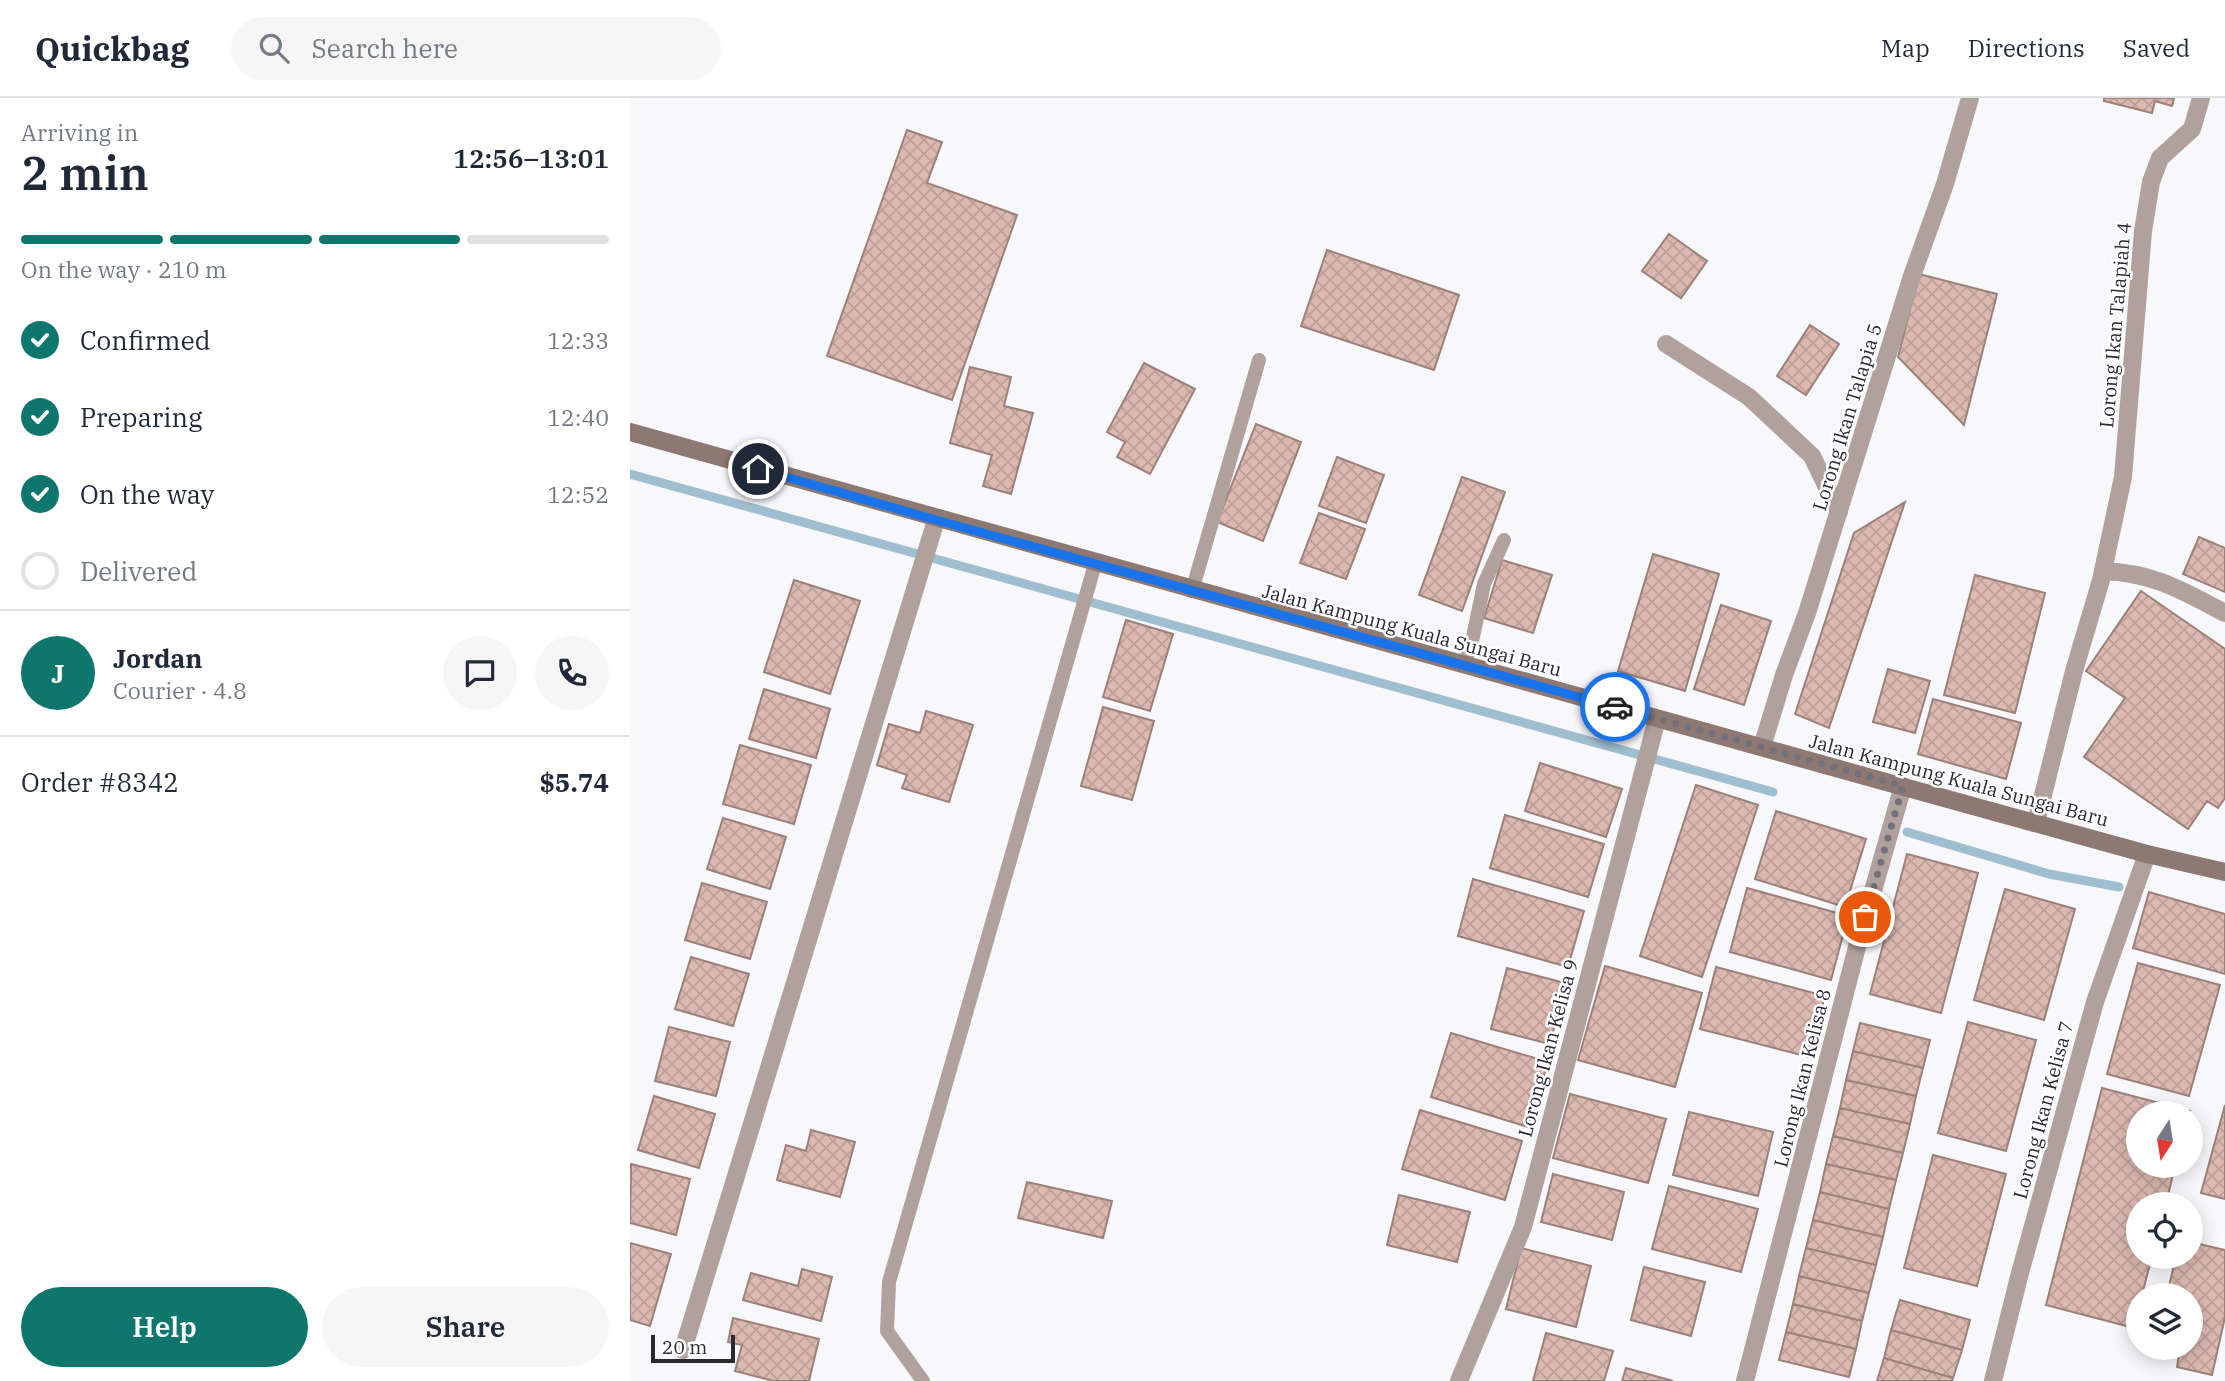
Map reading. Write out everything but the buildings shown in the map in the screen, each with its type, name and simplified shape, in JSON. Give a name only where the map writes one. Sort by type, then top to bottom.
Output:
[{"type":"street","name":"Lorong Ikan Talapia 5","points":[[1762,747],[1807,613],[1912,276],[1945,184],[1970,98]]},
{"type":"street","name":"Lorong Ikan Talapiah 4","points":[[2036,823],[2074,671],[2103,571],[2123,477],[2143,231],[2151,182],[2160,158],[2192,129],[2201,98]]},
{"type":"street","points":[[1666,344],[1749,397],[1812,456],[1839,512]]},
{"type":"street","name":"Jalan Kampung Kuala Sungai Baru","points":[[630,432],[934,528],[1093,571],[1192,591],[2036,823],[2225,872]]},
{"type":"street","points":[[683,1349],[934,528]]},
{"type":"street","points":[[2103,571],[2128,572],[2162,580],[2225,613]]},
{"type":"street","name":"Lorong Ikan Kelisa 9","points":[[1459,1381],[1523,1227],[1657,719]]},
{"type":"street","name":"Lorong Ikan Kelisa 8","points":[[1745,1381],[1858,943],[1903,786]]},
{"type":"street","name":"Lorong Ikan Kelisa 7","points":[[1993,1381],[2095,1002],[2147,853]]},
{"type":"lane","points":[[1192,591],[1259,360]]},
{"type":"lane","points":[[1464,666],[1484,584],[1504,540]]},
{"type":"lane","points":[[923,1381],[887,1331],[889,1282],[1093,571]]},
{"type":"waterway","points":[[630,474],[1773,792]]},
{"type":"waterway","points":[[1907,832],[2049,874],[2119,887]]},
{"type":"way so far","points":[[1615,707],[1903,786],[1865,917]]},
{"type":"route","points":[[758,469],[1615,707]]}]
